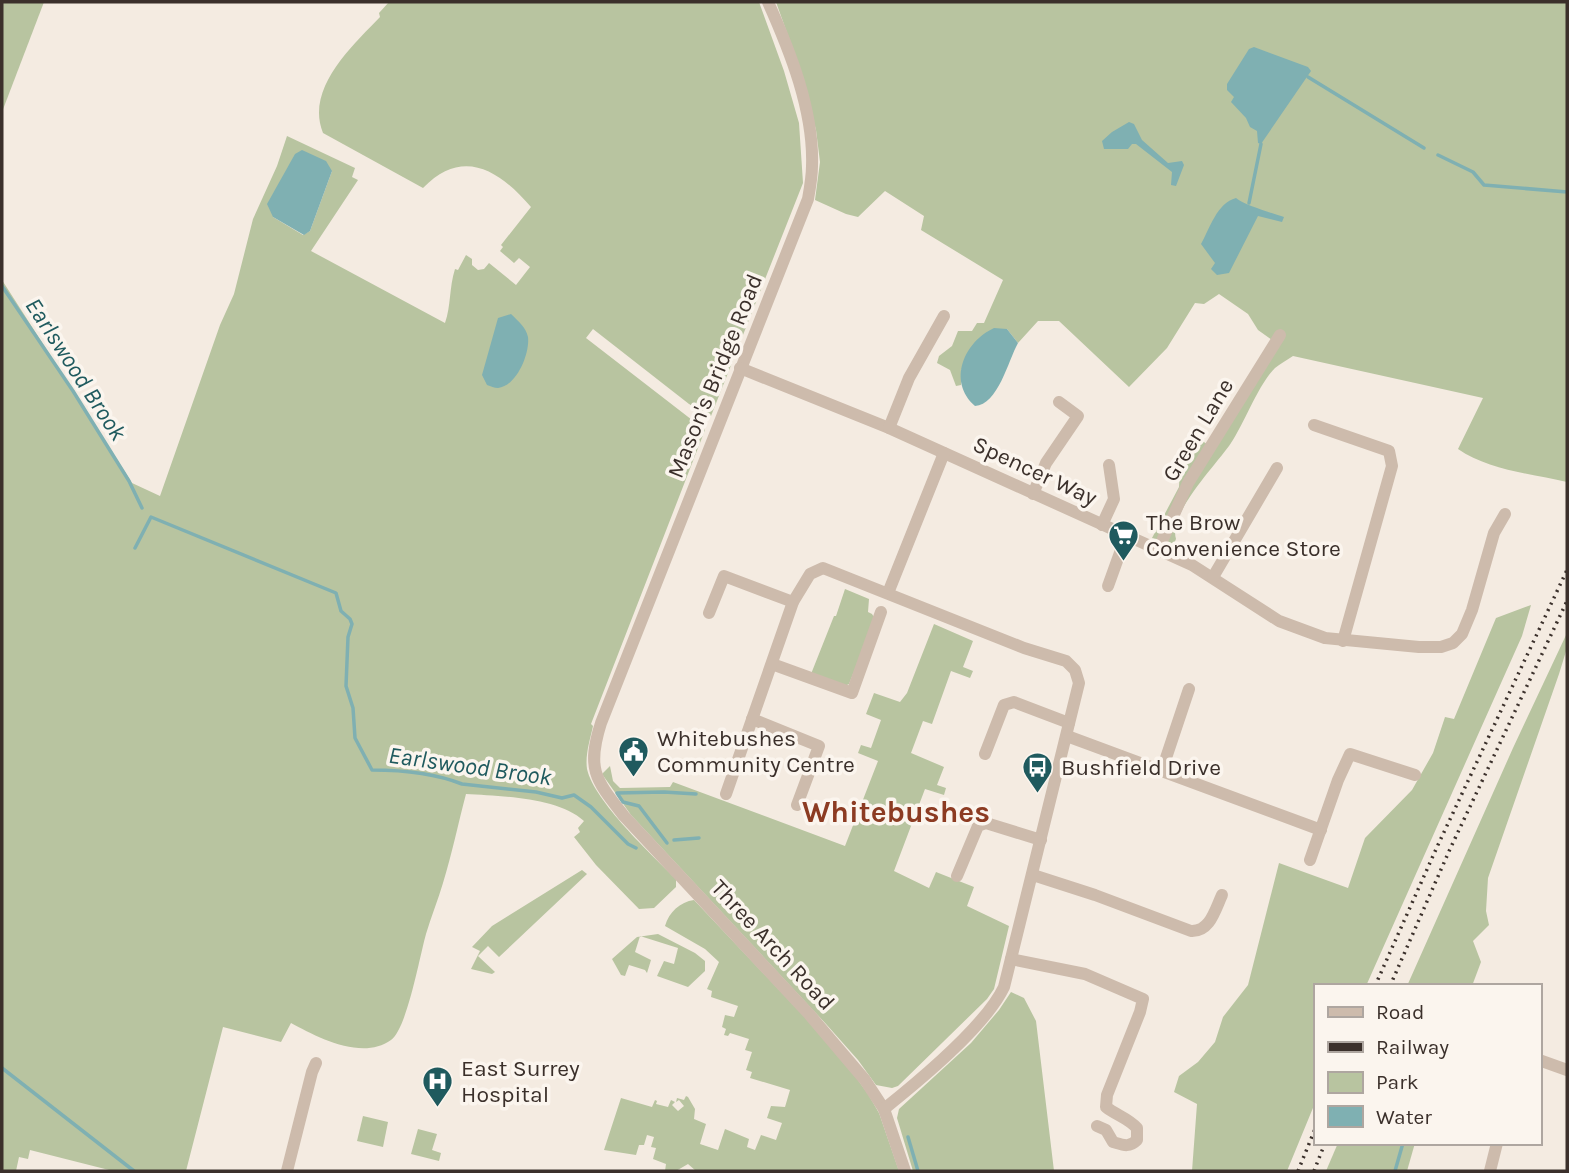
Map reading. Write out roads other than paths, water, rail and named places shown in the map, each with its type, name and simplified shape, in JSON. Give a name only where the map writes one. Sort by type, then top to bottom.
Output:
[{"type":"street","name":"Mason's Bridge Road","points":[[593,760],[600,723],[740,368],[804,215],[808,199],[813,165],[802,96],[768,2]]},
{"type":"street","points":[[889,428],[909,378],[944,316]]},
{"type":"street","name":"Green Lane","points":[[1158,550],[1188,483],[1280,335]]},
{"type":"street","name":"Spencer Way","points":[[740,368],[889,428],[1158,550],[1213,577],[1256,608],[1301,631],[1343,641],[1441,648],[1453,643],[1462,634],[1472,610],[1494,533],[1506,514]]},
{"type":"street","points":[[1033,494],[1046,463],[1078,416],[1059,402]]},
{"type":"street","points":[[1314,425],[1390,451],[1392,466],[1343,641]]},
{"type":"street","points":[[888,593],[944,453]]},
{"type":"street","points":[[1102,525],[1114,499],[1109,465]]},
{"type":"street","points":[[1213,577],[1277,468]]},
{"type":"street","points":[[1108,586],[1126,536]]},
{"type":"street","points":[[726,794],[793,602],[810,574],[823,568],[1024,648],[1066,661],[1075,670],[1079,684],[1004,987],[996,1003],[911,1087],[884,1109]]},
{"type":"street","points":[[709,613],[724,576],[793,602]]},
{"type":"street","points":[[772,664],[852,693],[881,612]]},
{"type":"street","points":[[1162,770],[1189,689]]},
{"type":"street","points":[[985,754],[1004,705],[1014,702],[1162,770],[1321,830]]},
{"type":"street","points":[[752,719],[819,746],[797,805]]},
{"type":"street","points":[[1310,860],[1350,754],[1415,775]]},
{"type":"street","name":"Three Arch Road","points":[[593,760],[598,781],[624,816],[838,1046],[865,1080],[884,1109],[905,1171]]},
{"type":"street","points":[[957,876],[978,826],[986,822],[1041,840]]},
{"type":"street","points":[[1033,875],[1200,931],[1207,926],[1222,895]]},
{"type":"street","points":[[1011,959],[1084,975],[1143,999],[1107,1095],[1106,1107],[1128,1119],[1137,1128],[1137,1140],[1133,1145],[1127,1146],[1113,1142],[1106,1130],[1097,1126]]},
{"type":"street","points":[[1541,1061],[1567,1070]]},
{"type":"street","points":[[287,1171],[316,1063]]},
{"type":"street","points":[[1490,1171],[1496,1145]]},
{"type":"water","points":[[1254,47],[1308,67],[1311,71],[1261,144],[1258,143],[1257,131],[1250,127],[1246,118],[1231,102],[1234,97],[1227,90],[1227,84],[1249,49]]},
{"type":"water","points":[[1129,122],[1134,124],[1142,140],[1168,163],[1182,161],[1184,165],[1176,186],[1171,185],[1172,172],[1136,144],[1132,144],[1128,149],[1104,149],[1102,141]]},
{"type":"water","points":[[302,150],[326,161],[332,171],[310,231],[304,235],[273,217],[267,204],[295,154]]},
{"type":"water","points":[[1236,198],[1284,217],[1282,222],[1258,216],[1229,273],[1217,275],[1211,269],[1215,263],[1201,244],[1219,211]]},
{"type":"water","points":[[511,314],[527,333],[527,351],[521,368],[511,381],[505,386],[495,388],[487,385],[482,375],[498,318]]},
{"type":"water","points":[[994,328],[1007,329],[1018,343],[996,390],[983,404],[975,406],[962,385],[963,363],[974,343]]},
{"type":"waterway","points":[[1308,77],[1424,148]]},
{"type":"waterway","points":[[1249,203],[1261,144]]},
{"type":"waterway","points":[[1438,155],[1473,172],[1484,185],[1567,192]]},
{"type":"waterway","name":"Earlswood Brook","points":[[2,286],[73,391],[129,481],[142,508]]},
{"type":"waterway","name":"Earlswood Brook","points":[[135,548],[151,517],[336,593],[341,611],[352,624],[348,637],[346,686],[353,708],[355,738],[372,770],[417,773],[462,784],[536,792],[562,798],[574,795],[591,807],[628,844],[636,848]]},
{"type":"waterway","points":[[667,843],[639,806],[623,802],[617,793],[696,794]]},
{"type":"waterway","name":"Earlswood Brook","points":[[674,840],[699,838]]},
{"type":"waterway","points":[[2,1068],[134,1171]]},
{"type":"waterway","points":[[908,1137],[918,1171]]},
{"type":"waterway","points":[[1395,1171],[1402,1145]]},
{"type":"railway","points":[[1376,984],[1567,570]]},
{"type":"railway","points":[[1391,984],[1450,849],[1567,601]]},
{"type":"railway","points":[[1298,1171],[1314,1131]]},
{"type":"railway","points":[[1314,1171],[1324,1145]]},
{"type":"place","name":"The Brow Convenience Store","points":[[1123,562]]},
{"type":"place","name":"Whitebushes Community Centre","points":[[634,778]]},
{"type":"place","name":"Bushfield Drive","points":[[1038,794]]},
{"type":"place","name":"East Surrey Hospital","points":[[438,1108]]},
{"type":"district","name":"Whitebushes","points":[[896,812]]}]
